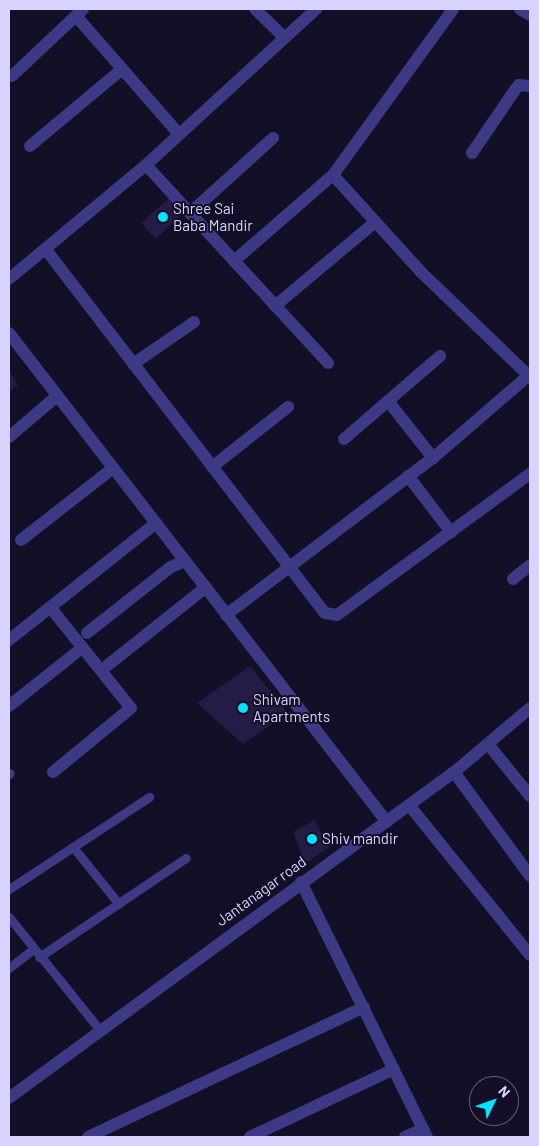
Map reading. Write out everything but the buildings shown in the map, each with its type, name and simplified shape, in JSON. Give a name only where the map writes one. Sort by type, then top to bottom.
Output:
[{"type":"street","points":[[255,9],[283,36]]},
{"type":"street","points":[[9,279],[47,251],[146,165],[283,36],[316,9]]},
{"type":"street","points":[[234,262],[333,175],[453,9]]},
{"type":"street","points":[[520,9],[530,15]]},
{"type":"street","points":[[12,76],[80,12],[122,68],[179,134]]},
{"type":"street","points":[[30,146],[122,68]]},
{"type":"street","points":[[472,153],[519,85],[530,86]]},
{"type":"street","points":[[190,213],[273,138]]},
{"type":"street","points":[[146,165],[328,363]]},
{"type":"street","points":[[226,614],[287,566],[433,458],[529,376],[375,222],[333,175]]},
{"type":"street","points":[[275,306],[375,222]]},
{"type":"street","points":[[47,251],[287,566],[325,613],[337,615],[530,474]]},
{"type":"street","points":[[133,364],[194,322]]},
{"type":"street","points":[[9,333],[387,822]]},
{"type":"street","points":[[344,439],[440,356]]},
{"type":"street","points":[[9,437],[57,396]]},
{"type":"street","points":[[388,401],[433,458]]},
{"type":"street","points":[[212,466],[288,406]]},
{"type":"street","points":[[21,540],[113,468]]},
{"type":"street","points":[[408,476],[451,532]]},
{"type":"street","points":[[9,640],[156,523]]},
{"type":"street","points":[[87,633],[171,567],[185,561]]},
{"type":"street","points":[[513,579],[530,565]]},
{"type":"street","points":[[108,665],[206,587]]},
{"type":"street","points":[[50,607],[131,708],[54,772]]},
{"type":"street","points":[[9,706],[82,648]]},
{"type":"street","name":"Jantanagar road","points":[[9,1098],[302,882],[410,805],[454,772],[530,708]]},
{"type":"street","points":[[488,744],[530,796]]},
{"type":"street","points":[[454,772],[530,876]]},
{"type":"street","points":[[410,805],[530,955]]},
{"type":"street","points":[[302,882],[425,1133],[405,1137]]},
{"type":"street","points":[[88,1137],[364,1007]]},
{"type":"street","points":[[250,1137],[394,1069]]},
{"type":"lane","points":[[9,889],[149,797]]},
{"type":"lane","points":[[73,847],[119,904]]},
{"type":"lane","points":[[39,957],[186,858]]},
{"type":"lane","points":[[9,917],[39,957],[100,1030]]},
{"type":"lane","points":[[9,968],[33,949]]},
{"type":"place","name":"Shree Sai Baba Mandir","points":[[163,217]]},
{"type":"place","name":"Shivam Apartments","points":[[243,708]]},
{"type":"place","name":"Shiv mandir","points":[[312,839]]}]
